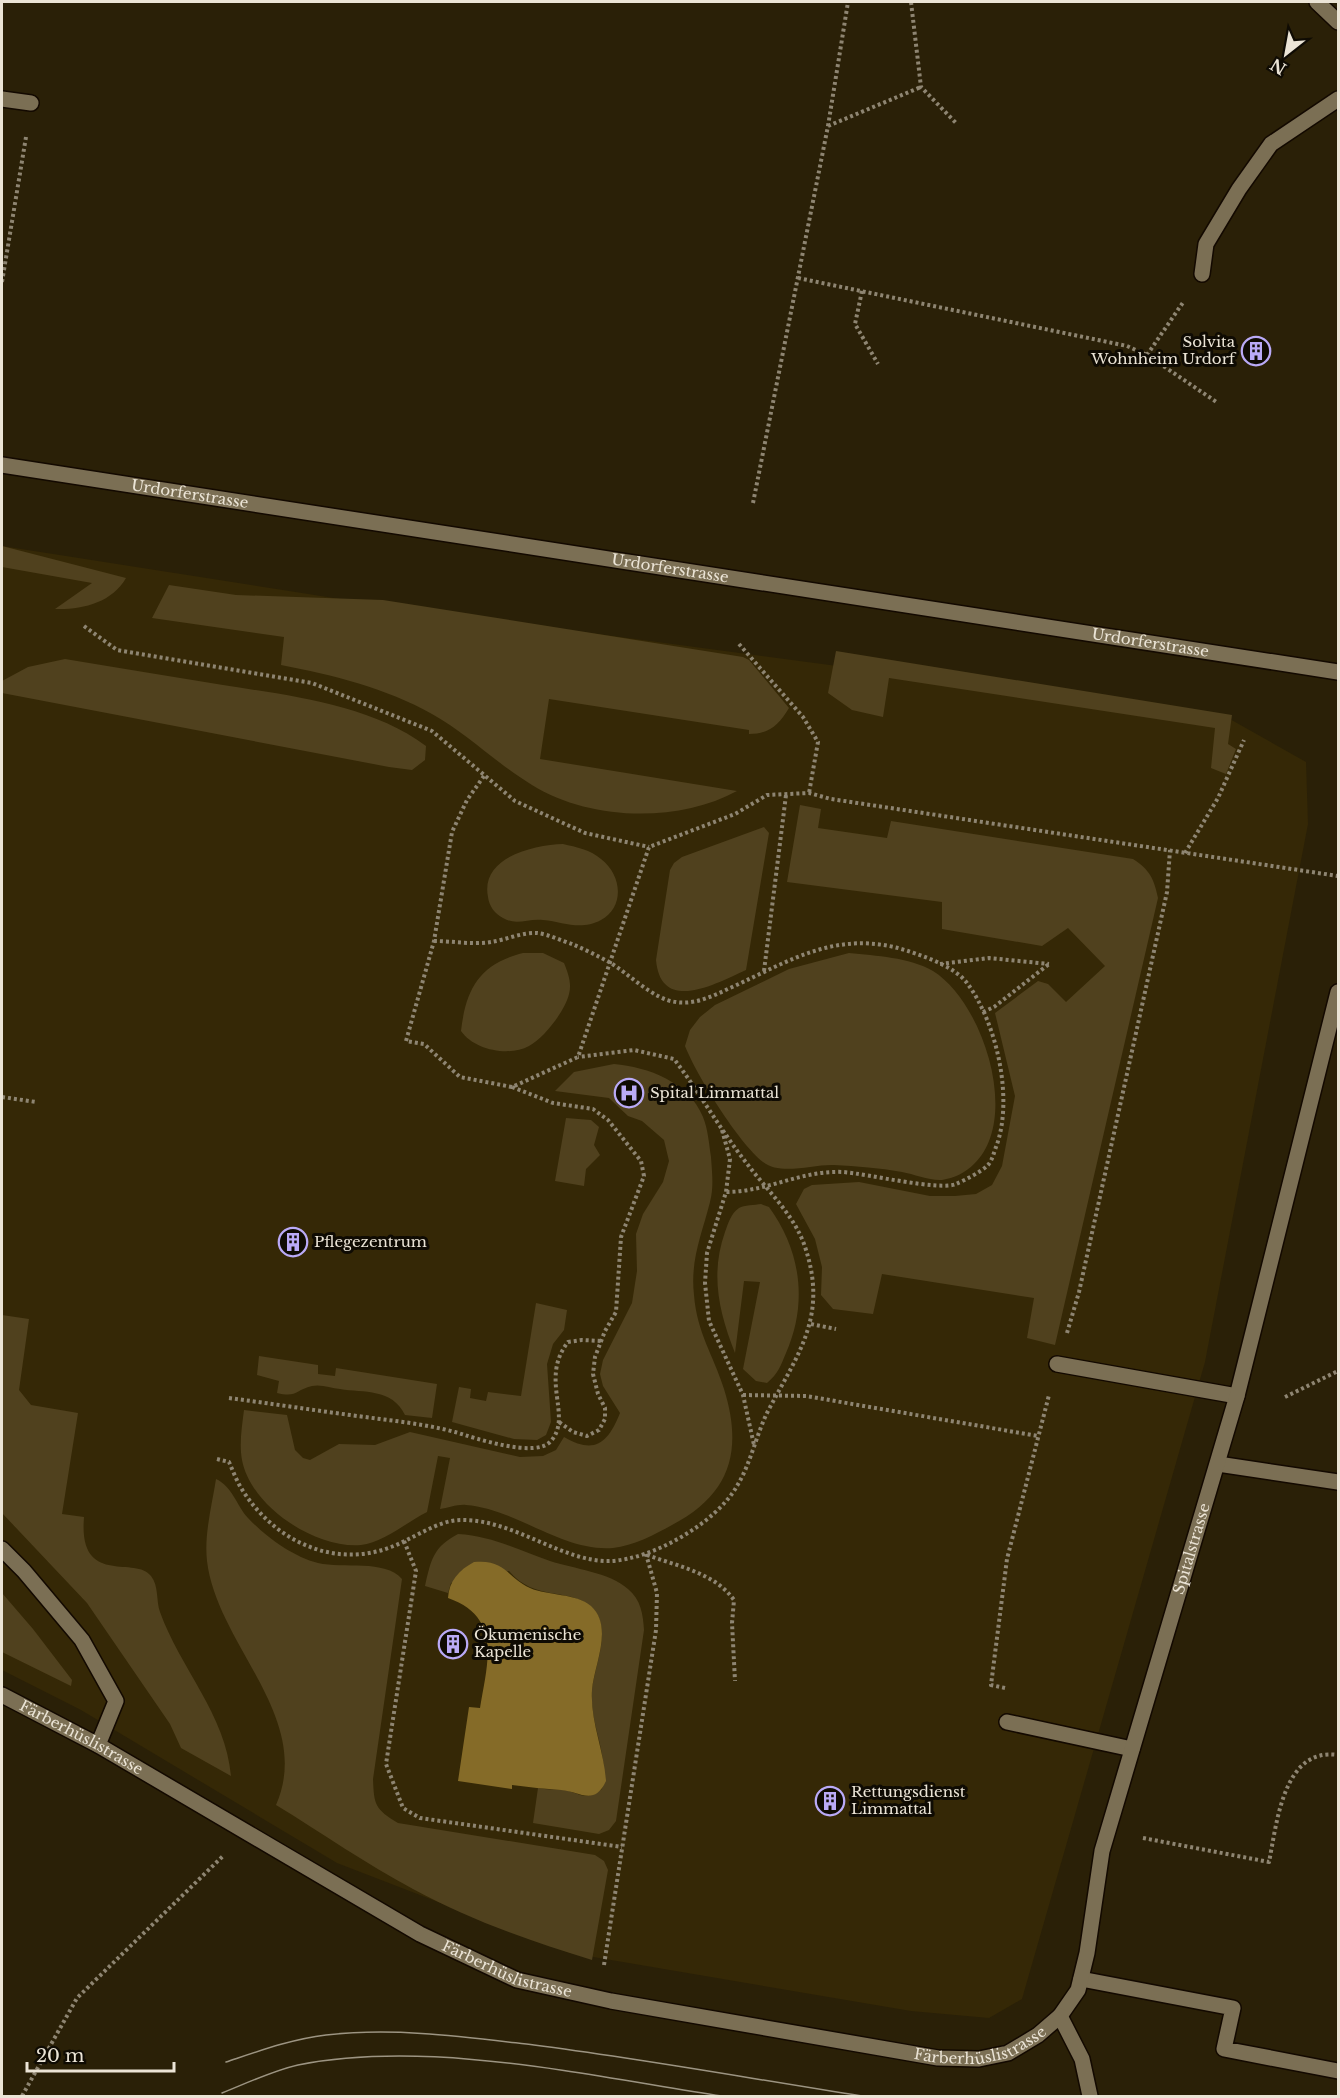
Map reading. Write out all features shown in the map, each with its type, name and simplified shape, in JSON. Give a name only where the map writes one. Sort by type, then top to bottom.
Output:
[{"type":"street","points":[[1317,2],[1338,22]]},
{"type":"street","points":[[2,99],[31,103]]},
{"type":"street","points":[[1202,274],[1206,244],[1239,189],[1271,144],[1338,99]]},
{"type":"street","name":"Urdorferstrasse","points":[[2,465],[1338,672]]},
{"type":"street","name":"Spitalstrasse","points":[[1060,2016],[1078,1990],[1081,1979],[1102,1851],[1237,1396],[1338,992]]},
{"type":"street","points":[[1057,1364],[1237,1396]]},
{"type":"street","points":[[1218,1464],[1338,1482]]},
{"type":"street","points":[[2,1549],[24,1571],[82,1641],[116,1701],[98,1745]]},
{"type":"street","name":"Färberhüslistrasse","points":[[2,1695],[98,1745],[420,1934],[517,1980],[611,2001],[938,2058],[979,2060],[1008,2053],[1038,2035],[1060,2016]]},
{"type":"street","points":[[1007,1722],[1132,1749]]},
{"type":"street","points":[[1081,1979],[1233,2008],[1224,2049],[1338,2071]]},
{"type":"street","points":[[1060,2016],[1082,2059],[1090,2097]]},
{"type":"path","points":[[753,503],[828,126],[848,2]]},
{"type":"path","points":[[910,2],[921,87],[956,123]]},
{"type":"path","points":[[828,126],[921,87]]},
{"type":"path","points":[[2,282],[31,103]]},
{"type":"path","points":[[1147,355],[1202,274]]},
{"type":"path","points":[[798,278],[1127,346],[1147,355],[1218,403]]},
{"type":"path","points":[[862,291],[855,324],[878,364]]},
{"type":"path","points":[[84,626],[117,650],[312,683],[432,731],[514,801],[585,832],[649,847],[735,814],[767,795],[809,793],[831,799],[1338,876]]},
{"type":"path","points":[[739,644],[803,717],[818,742],[809,793]]},
{"type":"path","points":[[1185,853],[1218,798],[1244,740]]},
{"type":"path","points":[[484,776],[467,800],[452,832],[434,941],[406,1041],[424,1044],[460,1077],[512,1087],[553,1103],[593,1109],[608,1120],[641,1161],[644,1176],[621,1237],[620,1288],[616,1312],[602,1341],[593,1374],[597,1394],[605,1408],[605,1419],[599,1430],[586,1436],[573,1432],[559,1422]]},
{"type":"path","points":[[764,972],[786,795]]},
{"type":"path","points":[[578,1057],[649,847]]},
{"type":"path","points":[[1014,1689],[991,1685],[1007,1559],[1057,1364],[1079,1292],[1167,892],[1170,850]]},
{"type":"path","points":[[434,941],[488,943],[537,933],[574,945],[610,963],[646,988],[674,1002],[704,1000],[796,955],[832,945],[866,945],[906,950],[939,964],[966,981],[983,1012],[1004,1087],[1001,1133],[989,1165],[954,1185],[927,1185],[875,1174],[839,1172],[808,1174],[744,1192],[726,1191]]},
{"type":"path","points":[[939,964],[989,958],[1049,964],[994,1007],[983,1012]]},
{"type":"path","points":[[217,1459],[229,1462],[242,1490],[264,1518],[289,1538],[325,1552],[360,1556],[458,1519],[491,1522],[578,1555],[610,1561],[646,1554],[683,1536],[721,1507],[737,1486],[754,1445],[806,1342],[811,1324],[811,1274],[803,1243],[786,1212],[720,1125],[674,1059],[634,1050],[578,1057],[512,1087]]},
{"type":"path","points":[[2,1097],[36,1102]]},
{"type":"path","points":[[720,1125],[730,1159],[726,1191],[707,1253],[705,1283],[709,1321],[743,1395],[754,1445]]},
{"type":"path","points":[[811,1324],[836,1329]]},
{"type":"path","points":[[229,1398],[417,1424],[518,1448],[536,1448],[549,1444],[557,1433],[559,1422],[555,1378],[558,1355],[568,1342],[602,1341]]},
{"type":"path","points":[[1285,1397],[1338,1371]]},
{"type":"path","points":[[743,1395],[779,1393],[1038,1436]]},
{"type":"path","points":[[404,1541],[416,1571],[386,1764],[403,1808],[420,1818],[622,1847]]},
{"type":"path","points":[[646,1554],[711,1578],[726,1588],[734,1600],[732,1623],[735,1681]]},
{"type":"path","points":[[603,1970],[656,1630],[657,1593],[646,1554]]},
{"type":"path","points":[[1143,1838],[1269,1862],[1278,1816],[1289,1784],[1299,1767],[1311,1758],[1329,1753],[1338,1755]]},
{"type":"path","points":[[22,2097],[77,1998],[228,1850]]},
{"type":"shaded area","name":"Spital Limmattal","points":[[2,546],[372,604],[1228,718],[1306,762],[1308,824],[1205,1362],[1022,1999],[989,2018],[911,2011],[570,1953],[337,1863],[81,1710],[2,1670]]},
{"type":"shaded area","points":[[2,546],[126,578],[113,594],[95,603],[75,608],[55,609],[92,583],[2,567]]},
{"type":"shaded area","points":[[169,585],[236,595],[383,600],[743,657],[749,660],[789,708],[773,727],[756,734],[749,734],[749,730],[549,699],[540,759],[737,791],[688,809],[662,813],[634,814],[580,806],[532,785],[458,731],[414,705],[359,684],[281,665],[284,637],[152,618]]},
{"type":"shaded area","points":[[836,651],[1232,715],[1228,744],[1236,749],[1226,774],[1211,768],[1215,728],[889,678],[883,717],[852,710],[828,693]]},
{"type":"shaded area","points":[[65,659],[302,698],[355,711],[380,720],[426,746],[425,760],[412,770],[389,767],[2,693],[2,681],[28,667]]},
{"type":"shaded area","points":[[800,805],[821,809],[818,828],[887,838],[891,821],[1133,859],[1144,867],[1153,880],[1158,898],[1055,1345],[1027,1338],[1034,1298],[882,1274],[873,1314],[833,1309],[821,1295],[822,1267],[815,1239],[796,1204],[804,1189],[812,1185],[859,1182],[930,1196],[955,1196],[976,1194],[992,1185],[1002,1166],[1015,1096],[995,1013],[1038,981],[1048,984],[1066,1002],[1105,966],[1068,928],[1042,946],[942,929],[942,902],[787,882]]},
{"type":"shaded area","points":[[764,827],[769,833],[746,970],[706,987],[679,991],[668,987],[660,977],[656,960],[670,870],[674,863],[682,857]]},
{"type":"shaded area","points":[[563,844],[593,853],[613,873],[618,891],[614,907],[609,914],[593,923],[572,925],[538,920],[518,922],[503,918],[495,912],[489,900],[488,883],[492,872],[501,863],[524,851]]},
{"type":"shaded area","points":[[523,953],[543,953],[564,963],[570,986],[567,1001],[553,1023],[541,1037],[529,1046],[512,1051],[502,1051],[474,1043],[461,1031],[471,990],[486,971],[508,958]]},
{"type":"shaded area","points":[[849,953],[903,960],[933,971],[951,986],[967,1008],[980,1034],[990,1062],[995,1091],[994,1119],[988,1144],[974,1164],[959,1175],[937,1180],[885,1169],[834,1165],[788,1169],[770,1166],[753,1153],[730,1124],[708,1091],[691,1059],[685,1046],[690,1030],[700,1017],[715,1005],[789,969]]},
{"type":"shaded area","points":[[614,1064],[653,1073],[678,1086],[697,1105],[706,1126],[711,1157],[712,1191],[697,1247],[693,1282],[698,1321],[720,1376],[730,1411],[731,1451],[727,1468],[719,1484],[708,1499],[692,1513],[652,1536],[613,1548],[576,1544],[485,1508],[463,1505],[440,1509],[450,1458],[438,1456],[427,1512],[378,1540],[361,1545],[343,1544],[325,1540],[288,1522],[258,1494],[248,1477],[242,1460],[241,1448],[244,1410],[287,1415],[295,1450],[303,1458],[310,1460],[339,1444],[375,1445],[410,1432],[520,1457],[543,1456],[556,1450],[564,1437],[584,1445],[592,1445],[605,1439],[611,1432],[620,1413],[603,1386],[600,1374],[603,1360],[632,1303],[637,1271],[636,1234],[643,1214],[663,1182],[669,1161],[664,1140],[642,1121],[628,1116],[609,1098],[555,1091],[574,1072]]},
{"type":"shaded area","points":[[566,1118],[591,1120],[599,1127],[594,1145],[600,1155],[586,1169],[584,1186],[555,1181]]},
{"type":"shaded area","points":[[761,1204],[769,1207],[788,1241],[798,1278],[799,1296],[793,1334],[777,1373],[767,1383],[756,1381],[743,1369],[760,1282],[744,1281],[735,1353],[721,1308],[717,1278],[720,1248],[732,1216],[741,1207]]},
{"type":"shaded area","points":[[536,1303],[567,1310],[564,1330],[553,1344],[547,1364],[551,1422],[546,1435],[537,1440],[514,1439],[452,1422],[459,1387],[471,1389],[470,1398],[486,1401],[488,1392],[521,1396]]},
{"type":"shaded area","points":[[2,1315],[29,1319],[19,1390],[31,1405],[78,1413],[62,1514],[84,1517],[84,1539],[90,1553],[98,1561],[143,1570],[151,1576],[155,1584],[160,1612],[169,1633],[221,1733],[231,1776],[181,1748],[170,1724],[87,1603],[2,1513]]},
{"type":"shaded area","points":[[259,1356],[318,1365],[318,1374],[335,1376],[336,1368],[437,1384],[432,1418],[405,1415],[393,1400],[377,1393],[315,1386],[292,1394],[277,1393],[279,1381],[257,1375]]},
{"type":"shaded area","points":[[216,1479],[222,1482],[255,1525],[289,1551],[328,1565],[385,1569],[402,1579],[373,1779],[377,1806],[398,1823],[595,1855],[604,1861],[608,1870],[592,1960],[501,1929],[435,1900],[378,1869],[276,1805],[284,1773],[283,1742],[274,1712],[214,1592],[207,1561],[207,1530]]},
{"type":"shaded area","points":[[458,1534],[494,1541],[550,1561],[601,1575],[620,1583],[632,1593],[639,1603],[644,1630],[616,1821],[609,1830],[599,1834],[533,1823],[538,1788],[564,1790],[587,1796],[602,1789],[604,1776],[602,1752],[592,1703],[593,1680],[602,1636],[598,1615],[582,1601],[530,1587],[519,1581],[509,1571],[451,1583],[448,1593],[425,1586],[434,1555],[443,1544]]},
{"type":"shaded area","points":[[474,1562],[493,1563],[530,1588],[578,1599],[591,1606],[598,1615],[602,1635],[593,1680],[592,1702],[606,1781],[596,1794],[586,1796],[561,1790],[512,1785],[512,1789],[458,1781],[469,1707],[480,1708],[486,1675],[487,1644],[484,1630],[477,1617],[465,1606],[448,1598],[450,1586],[456,1577]]},
{"type":"shaded area","points":[[2,1593],[72,1680],[71,1686],[2,1652]]},
{"type":"tram line","points":[[226,2062],[301,2039],[326,2035],[378,2032],[431,2034],[575,2051],[862,2096]]},
{"type":"tram line","points":[[222,2093],[298,2065],[349,2058],[401,2056],[510,2063],[722,2096]]},
{"type":"place","name":"Solvita Wohnheim Urdorf","points":[[1256,351]]},
{"type":"place","name":"Spital Limmattal","points":[[629,1093]]},
{"type":"place","name":"Pflegezentrum","points":[[293,1242]]},
{"type":"place","name":"Ökumenische Kapelle","points":[[453,1644]]},
{"type":"place","name":"Rettungsdienst Limmattal","points":[[830,1801]]}]
